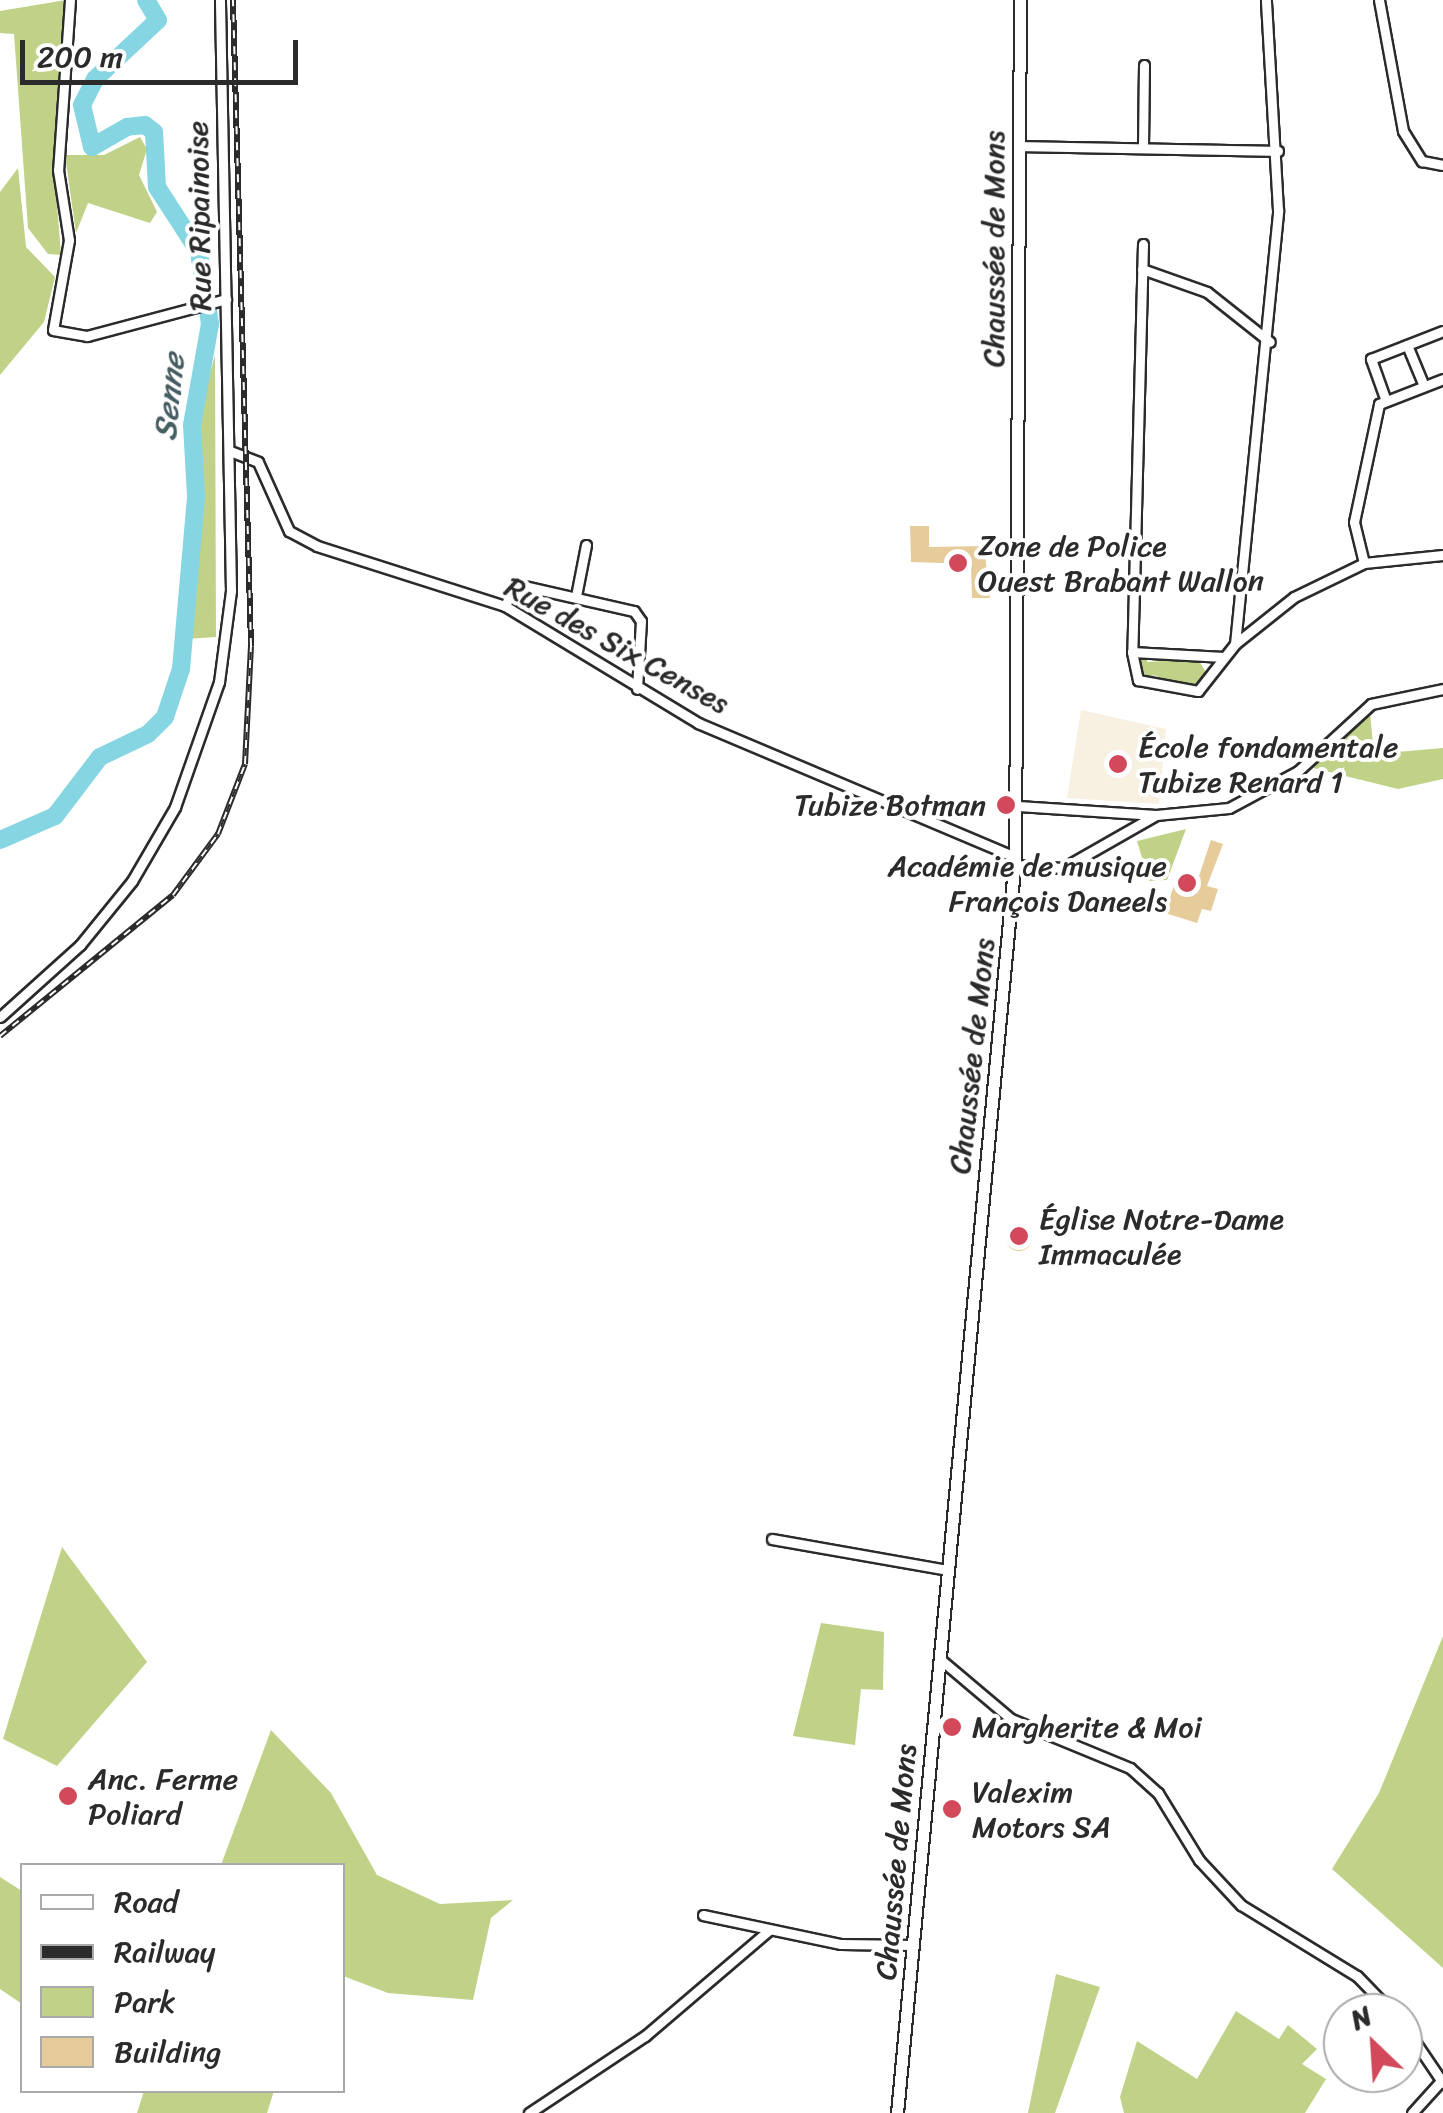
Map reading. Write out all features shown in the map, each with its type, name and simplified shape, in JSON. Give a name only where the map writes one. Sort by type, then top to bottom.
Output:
[{"type":"main road","name":"Chaussée de Mons","points":[[897,2113],[1015,861],[1020,0]]},
{"type":"street","points":[[70,0],[58,158],[69,240],[53,330],[86,336],[221,301]]},
{"type":"street","name":"Rue Ripainoise","points":[[0,1016],[103,920],[154,847],[194,764],[228,633],[230,451],[221,301],[220,0]]},
{"type":"street","points":[[1235,644],[1273,309],[1278,151],[1266,0]]},
{"type":"street","points":[[1379,0],[1403,130],[1422,161],[1443,165]]},
{"type":"street","points":[[1143,148],[1144,65]]},
{"type":"street","points":[[1020,146],[1278,151]]},
{"type":"street","points":[[1143,244],[1132,652],[1138,680],[1190,694],[1235,644],[1294,596],[1364,563],[1443,555]]},
{"type":"street","points":[[1142,269],[1207,292],[1270,342]]},
{"type":"street","points":[[1386,401],[1371,359],[1443,331]]},
{"type":"street","points":[[1408,345],[1424,386]]},
{"type":"street","points":[[1364,563],[1354,522],[1375,416],[1386,401],[1443,379]]},
{"type":"street","name":"Rue des Six Censes","points":[[230,451],[258,462],[289,531],[505,606],[698,723],[1015,861],[1063,868],[1156,815]]},
{"type":"street","points":[[576,596],[586,545]]},
{"type":"street","points":[[505,606],[515,584],[576,596],[640,616],[637,689]]},
{"type":"street","points":[[1132,652],[1224,657]]},
{"type":"street","points":[[1018,806],[1156,815],[1229,808],[1298,770],[1371,704],[1443,689]]},
{"type":"street","points":[[772,1539],[948,1570]]},
{"type":"street","points":[[940,1659],[1010,1719],[1130,1768],[1158,1793],[1199,1860],[1241,1904],[1324,1953],[1370,1993]]},
{"type":"street","points":[[703,1915],[768,1932],[841,1944],[913,1945]]},
{"type":"street","points":[[529,2113],[645,2036],[768,1932]]},
{"type":"street","points":[[1412,2113],[1442,2082],[1423,2054]]},
{"type":"shaded area","name":"École fondamentale Tubize Renard 1","points":[[1081,710],[1166,729],[1159,804],[1067,798]]},
{"type":"green space","points":[[66,0],[54,165],[61,255],[48,254],[28,228],[14,34],[0,33],[0,11]]},
{"type":"green space","points":[[140,137],[147,149],[139,175],[157,212],[150,223],[88,203],[76,233],[65,155],[104,155]]},
{"type":"green space","points":[[18,168],[26,247],[55,277],[44,322],[0,375],[0,192]]},
{"type":"green space","points":[[215,355],[216,637],[186,639],[196,426]]},
{"type":"green space","points":[[1147,655],[1147,662],[1198,659],[1207,674],[1194,689],[1153,675],[1151,682],[1136,663]]},
{"type":"green space","points":[[1370,713],[1374,754],[1443,748],[1443,779],[1398,789],[1313,768]]},
{"type":"green space","points":[[1186,829],[1167,880],[1149,881],[1137,841]]},
{"type":"green space","points":[[62,1547],[147,1662],[57,1766],[3,1739]]},
{"type":"green space","points":[[821,1623],[884,1632],[883,1690],[861,1689],[855,1745],[793,1736]]},
{"type":"green space","points":[[1443,1636],[1443,1968],[1332,1869],[1379,1793]]},
{"type":"green space","points":[[271,1730],[331,1793],[377,1875],[440,1904],[513,1900],[491,1918],[473,2000],[388,1993],[345,1977],[345,1863],[222,1863]]},
{"type":"green space","points":[[0,1877],[20,1890],[20,2003],[0,1989]]},
{"type":"green space","points":[[1056,1974],[1100,1987],[1055,2113],[1028,2113]]},
{"type":"green space","points":[[1236,2011],[1279,2039],[1288,2025],[1317,2049],[1302,2064],[1323,2077],[1323,2084],[1305,2113],[1124,2113],[1120,2097],[1137,2041],[1197,2079]]},
{"type":"green space","points":[[143,2093],[273,2093],[267,2113],[137,2113]]},
{"type":"building","name":"Zone de Police Ouest Brabant Wallon","points":[[910,526],[929,526],[929,547],[984,546],[990,598],[972,598],[971,564],[911,562]]},
{"type":"building","points":[[1211,840],[1223,844],[1207,886],[1218,889],[1211,911],[1202,909],[1197,923],[1165,913],[1176,879],[1196,885]]},
{"type":"building","name":"Église Notre-Dame Immaculée","points":[[1019,1225],[1028,1229],[1032,1238],[1028,1247],[1019,1251],[1010,1247],[1006,1238],[1010,1229]]},
{"type":"waterway","name":"Senne","points":[[0,840],[55,816],[100,757],[148,734],[165,717],[181,669],[196,496],[192,425],[210,324],[199,252],[157,187],[154,132],[145,125],[127,127],[92,147],[82,105],[95,79],[158,20],[146,0]]},
{"type":"railway","points":[[0,1036],[173,895],[218,834],[245,764],[251,646],[233,0]]},
{"type":"place","name":"Zone de Police Ouest Brabant Wallon","points":[[958,563]]},
{"type":"place","name":"École fondamentale Tubize Renard 1","points":[[1118,764]]},
{"type":"place","name":"Tubize Botman","points":[[1006,805]]},
{"type":"place","name":"Académie de musique François Daneels","points":[[1187,883]]},
{"type":"place","name":"Église Notre-Dame Immaculée","points":[[1019,1236]]},
{"type":"place","name":"Margherite & Moi","points":[[952,1727]]},
{"type":"place","name":"Anc. Ferme Poliard","points":[[68,1796]]},
{"type":"place","name":"Valexim Motors SA","points":[[952,1809]]}]
